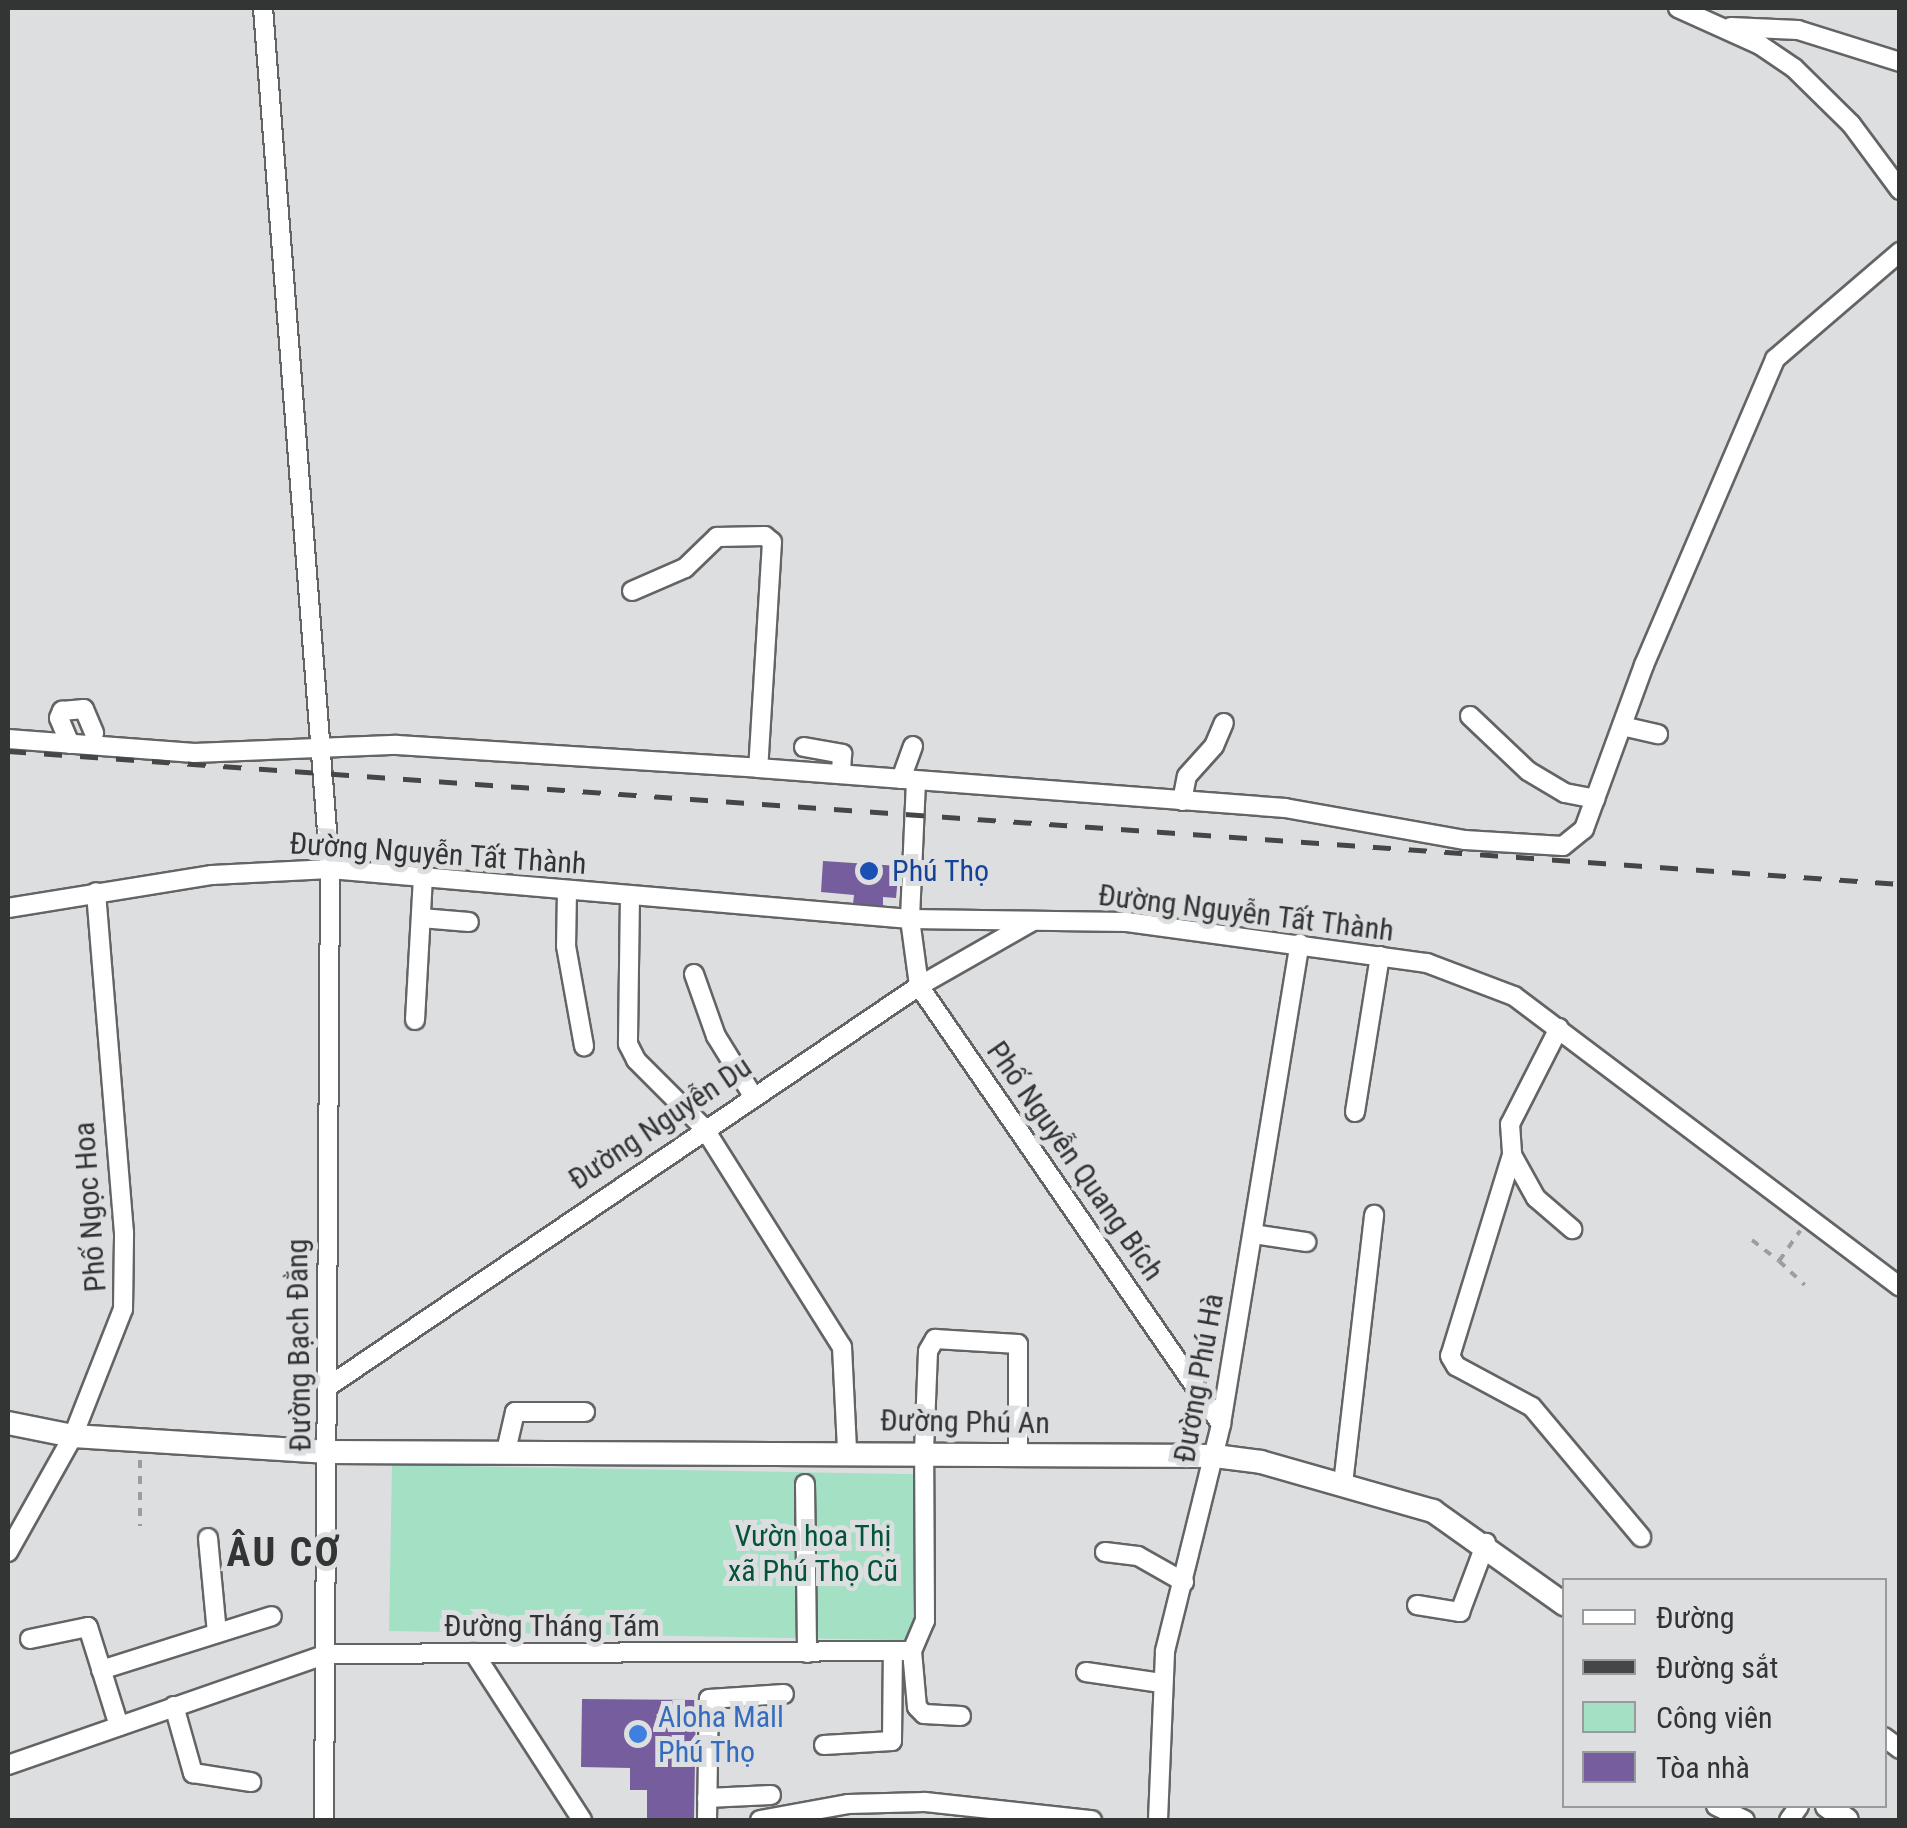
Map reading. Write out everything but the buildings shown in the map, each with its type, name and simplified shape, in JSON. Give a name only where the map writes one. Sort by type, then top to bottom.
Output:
[{"type":"main road","points":[[8,1422],[72,1436],[328,1452]]},
{"type":"main road","name":"Đường Phú An","points":[[328,1452],[924,1451],[1215,1456],[1343,1484],[1433,1512],[1486,1544],[1562,1602]]},
{"type":"street","name":"Đường Bạch Đằng","points":[[263,8],[330,869],[324,1820]]},
{"type":"street","points":[[1678,8],[1726,27],[1772,52],[1824,96],[1900,190]]},
{"type":"street","points":[[1726,27],[1785,27],[1900,62]]},
{"type":"street","points":[[8,739],[194,754],[323,746],[758,768],[1292,809],[1465,840],[1551,847],[1580,836],[1775,359],[1898,254]]},
{"type":"street","points":[[632,591],[686,568],[717,538],[765,536],[772,542],[758,768]]},
{"type":"street","points":[[70,744],[58,718],[62,712],[84,709],[94,734]]},
{"type":"street","points":[[1470,716],[1528,771],[1566,793],[1596,799]]},
{"type":"street","points":[[1182,800],[1187,776],[1224,724]]},
{"type":"street","points":[[1622,726],[1658,734]]},
{"type":"street","name":"Phố Nguyễn Quang Bích","points":[[913,746],[908,780],[910,919],[919,986],[1222,1424]]},
{"type":"street","points":[[804,748],[842,754],[841,774]]},
{"type":"street","name":"Đường Nguyễn Tất Thành","points":[[8,905],[231,873],[330,869],[910,919],[1127,922],[1300,944],[1467,973],[1559,1028],[1900,1287]]},
{"type":"street","points":[[415,1020],[423,878]]},
{"type":"street","points":[[567,891],[566,946],[584,1046]]},
{"type":"street","name":"Phố Ngọc Hoa","points":[[8,1552],[72,1436],[114,1347],[125,1276],[96,892]]},
{"type":"street","points":[[630,896],[628,1044],[636,1060],[704,1128],[842,1347],[847,1451]]},
{"type":"street","points":[[421,918],[469,922]]},
{"type":"street","name":"Đường Nguyễn Du","points":[[329,1386],[704,1128],[919,986],[1033,920]]},
{"type":"street","name":"Đường Phú Hà","points":[[1158,1820],[1161,1684],[1222,1424],[1300,944]]},
{"type":"street","points":[[1354,1112],[1380,956]]},
{"type":"street","points":[[694,974],[716,1036],[754,1096]]},
{"type":"street","points":[[1559,1028],[1515,1110],[1512,1154],[1450,1356],[1456,1366],[1532,1407],[1641,1536]]},
{"type":"street","points":[[1512,1154],[1536,1198],[1572,1229]]},
{"type":"street","points":[[1343,1484],[1374,1215]]},
{"type":"street","points":[[1252,1234],[1306,1242]]},
{"type":"street","points":[[824,1745],[892,1741],[902,1651],[925,1621],[924,1451],[928,1351],[935,1340],[1018,1344],[1018,1452]]},
{"type":"street","points":[[506,1451],[509,1417],[515,1412],[585,1412]]},
{"type":"street","points":[[804,1484],[807,1654]]},
{"type":"street","points":[[208,1538],[217,1634]]},
{"type":"street","points":[[1417,1605],[1460,1612],[1486,1544]]},
{"type":"street","points":[[1105,1552],[1138,1556],[1184,1582]]},
{"type":"street","points":[[101,1670],[272,1616]]},
{"type":"street","points":[[30,1640],[88,1626],[119,1726]]},
{"type":"street","points":[[902,1651],[917,1708],[924,1714],[962,1716]]},
{"type":"street","name":"Đường Tháng Tám","points":[[8,1764],[326,1654],[902,1651]]},
{"type":"street","points":[[474,1653],[582,1820]]},
{"type":"street","points":[[1086,1672],[1161,1684]]},
{"type":"street","points":[[707,1820],[709,1699],[784,1694]]},
{"type":"street","points":[[174,1706],[193,1774],[251,1782]]},
{"type":"street","points":[[707,1798],[772,1795]]},
{"type":"street","points":[[760,1820],[848,1804],[1092,1820]]},
{"type":"street","points":[[1720,1808],[1745,1820]]},
{"type":"path","points":[[1778,1261],[1808,1219]]},
{"type":"path","points":[[1752,1240],[1805,1285]]},
{"type":"path","points":[[140,1440],[140,1526]]},
{"type":"green space","name":"Vườn hoa Thị xã Phú Thọ Cũ","points":[[392,1465],[918,1474],[915,1640],[389,1631]]},
{"type":"railway","points":[[8,751],[1900,884]]},
{"type":"place","name":"Phú Thọ","points":[[869,871]]},
{"type":"place","name":"Aloha Mall Phú Thọ","points":[[638,1734]]},
{"type":"district","name":"ÂU CƠ","points":[[284,1553]]}]
